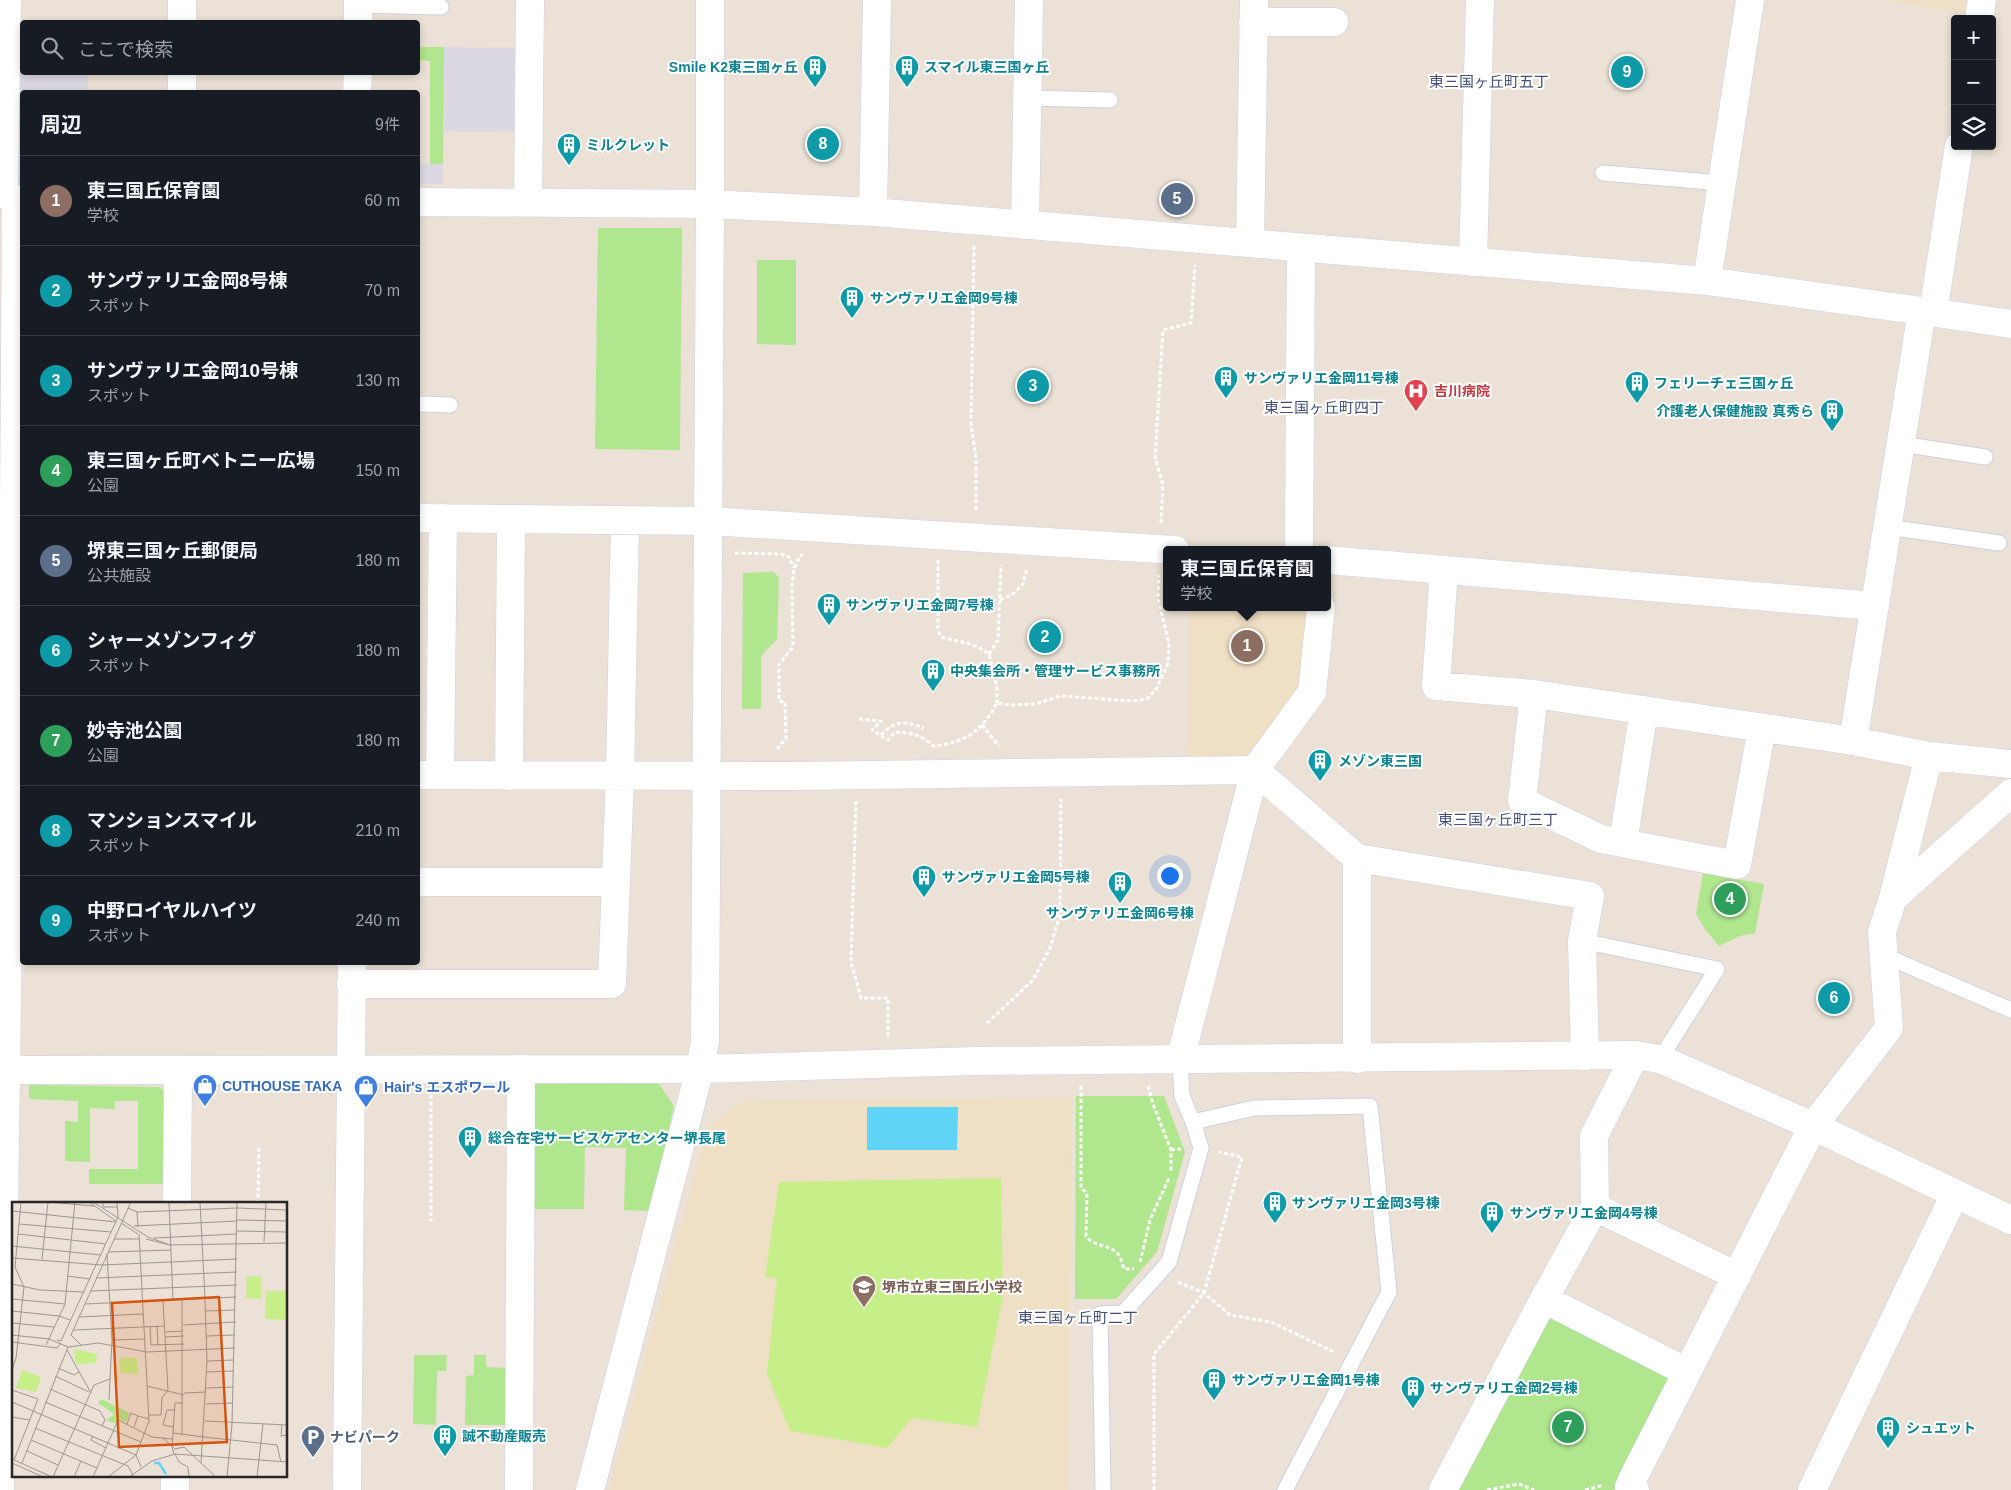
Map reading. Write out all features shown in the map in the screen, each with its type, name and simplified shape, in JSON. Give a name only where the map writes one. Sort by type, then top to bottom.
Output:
[{"type":"street","points":[[0,1490],[3,1070],[16,774],[6,635],[18,513],[7,0]]},
{"type":"street","points":[[182,0],[182,20]]},
{"type":"street","points":[[528,202],[530,0]]},
{"type":"street","points":[[590,1490],[700,1069],[705,1041],[710,0]]},
{"type":"street","points":[[873,212],[877,0]]},
{"type":"street","points":[[1025,225],[1029,0]]},
{"type":"street","points":[[1474,262],[1480,0]]},
{"type":"street","points":[[1707,281],[1750,0]]},
{"type":"street","points":[[1980,15],[1982,0]]},
{"type":"street","points":[[1250,243],[1254,11],[1334,22]]},
{"type":"street","points":[[182,75],[182,90]]},
{"type":"street","points":[[358,75],[358,90]]},
{"type":"street","points":[[1853,741],[1901,444],[1958,150]]},
{"type":"street","points":[[420,202],[710,204],[873,212],[1707,281],[2011,324]]},
{"type":"street","points":[[1299,546],[1302,248]]},
{"type":"street","points":[[1163,549],[708,521],[430,518],[429,775],[707,777],[1255,770],[1357,858],[1590,896],[1582,941],[1585,1056]]},
{"type":"street","points":[[509,776],[511,519]]},
{"type":"street","points":[[347,1490],[352,973],[612,984],[620,776],[625,520]]},
{"type":"street","points":[[1331,560],[1875,606]]},
{"type":"street","points":[[1444,570],[1436,686],[1534,694],[1853,741],[1929,756],[2011,764]]},
{"type":"street","points":[[1180,1060],[1255,770],[1312,692],[1321,611]]},
{"type":"street","points":[[1534,694],[1522,801],[1601,840],[1737,865],[1762,728]]},
{"type":"street","points":[[1623,844],[1644,710]]},
{"type":"street","points":[[1635,1490],[1629,1487],[1813,1126],[1889,1028],[1882,932],[1893,898],[1929,756]]},
{"type":"street","points":[[1893,898],[2011,793]]},
{"type":"street","points":[[1357,858],[1357,1059]]},
{"type":"street","points":[[420,882],[616,882]]},
{"type":"street","points":[[3,1070],[700,1069],[976,1061],[1648,1057],[1813,1126],[2011,1220]]},
{"type":"street","points":[[1443,1490],[1595,1207],[1594,1136],[1648,1057]]},
{"type":"street","points":[[519,1490],[521,1069]]},
{"type":"street","points":[[177,1202],[178,1070]]},
{"type":"street","points":[[1812,1490],[1955,1194]]},
{"type":"street","points":[[1595,1207],[1737,1276]]},
{"type":"street","points":[[1544,1299],[1686,1372]]},
{"type":"lane","points":[[358,9],[441,7]]},
{"type":"lane","points":[[1027,98],[1110,100]]},
{"type":"lane","points":[[1602,173],[1722,183]]},
{"type":"lane","points":[[420,404],[450,404]]},
{"type":"lane","points":[[1901,444],[1984,457]]},
{"type":"lane","points":[[1888,527],[1999,543]]},
{"type":"lane","points":[[1582,941],[1718,968],[1648,1057]]},
{"type":"lane","points":[[1883,955],[2011,1010]]},
{"type":"lane","points":[[1103,1490],[1100,1314],[1123,1313],[1169,1262],[1201,1148],[1182,1096],[1180,1060]]},
{"type":"lane","points":[[1193,1122],[1254,1108],[1370,1106],[1389,1292],[1285,1490]]},
{"type":"path","points":[[975,221],[971,423],[976,459],[976,537]]},
{"type":"path","points":[[1168,546],[1163,485],[1155,456],[1162,330],[1190,323],[1197,239]]},
{"type":"path","points":[[988,654],[998,640],[1003,539]]},
{"type":"path","points":[[776,750],[786,738],[785,702],[779,701],[779,664],[793,647],[792,585],[794,569],[800,556],[809,552]]},
{"type":"path","points":[[731,553],[781,554],[788,558],[794,569]]},
{"type":"path","points":[[859,719],[881,721],[872,730],[888,740],[895,732],[914,733],[925,738],[933,746],[950,744],[977,731],[988,719],[997,703],[997,688],[988,654],[972,643],[941,638],[938,630],[938,556]]},
{"type":"path","points":[[997,703],[1010,705],[1034,704],[1062,696],[1133,701],[1147,699],[1157,688],[1168,663],[1169,644],[1158,598],[1163,574]]},
{"type":"path","points":[[881,735],[890,726],[900,723],[914,724],[924,728]]},
{"type":"path","points":[[982,725],[999,746],[1008,747]]},
{"type":"path","points":[[987,1023],[1033,980],[1050,948],[1060,915],[1061,772]]},
{"type":"path","points":[[856,775],[851,962],[861,998],[888,998],[888,1039]]},
{"type":"path","points":[[431,1069],[431,1221]]},
{"type":"path","points":[[1082,1083],[1082,1188],[1087,1193],[1086,1236],[1089,1241],[1115,1251],[1119,1255],[1124,1268],[1138,1269],[1150,1220],[1171,1174],[1171,1150],[1147,1083]]},
{"type":"path","points":[[258,1202],[259,1145]]},
{"type":"path","points":[[1154,1490],[1154,1354],[1204,1293],[1242,1157],[1201,1148],[1171,1150]]},
{"type":"path","points":[[1156,1276],[1204,1293],[1230,1315],[1271,1322],[1353,1361]]},
{"type":"path","points":[[1487,1490],[1519,1484],[1534,1490]]},
{"type":"path","points":[[1585,1490],[1604,1485]]},
{"type":"shaded area","points":[[1883,0],[1972,0],[1970,14]]},
{"type":"shaded area","points":[[444,47],[521,48],[520,132],[444,131]]},
{"type":"shaded area","points":[[16,54],[20,54],[20,75],[88,75],[88,90],[20,90],[20,115],[15,115]]},
{"type":"shaded area","points":[[420,164],[443,164],[443,184],[420,184]]},
{"type":"shaded area","points":[[1189,611],[1307,611],[1303,673],[1298,686],[1255,753],[1242,759],[1188,760]]},
{"type":"shaded area","name":"堺市立東三国丘小学校","points":[[1072,1098],[1068,1490],[609,1490],[708,1126],[744,1101]]},
{"type":"green space","points":[[420,47],[444,47],[443,164],[430,164],[430,61],[420,60]]},
{"type":"green space","points":[[598,228],[682,228],[680,450],[595,449]]},
{"type":"green space","points":[[757,260],[796,260],[796,345],[757,344]]},
{"type":"green space","points":[[774,572],[779,578],[777,639],[761,656],[761,709],[742,709],[743,573]]},
{"type":"green space","points":[[1703,873],[1764,884],[1755,933],[1740,936],[1719,946],[1696,914]]},
{"type":"green space","points":[[657,1081],[674,1106],[651,1211],[624,1210],[626,1148],[585,1147],[584,1209],[530,1209],[529,1089],[535,1082]]},
{"type":"green space","points":[[29,1085],[160,1087],[169,1097],[168,1184],[89,1184],[89,1169],[138,1169],[138,1101],[115,1101],[115,1109],[90,1108],[90,1162],[65,1161],[65,1121],[78,1122],[78,1101],[29,1099]]},
{"type":"green space","points":[[1076,1096],[1164,1096],[1185,1152],[1157,1252],[1116,1299],[1075,1299]]},
{"type":"green space","points":[[1001,1178],[1003,1296],[977,1427],[912,1418],[887,1448],[790,1431],[767,1374],[777,1278],[765,1277],[779,1182]]},
{"type":"green space","points":[[1555,1316],[1665,1371],[1669,1385],[1616,1490],[1456,1490],[1542,1320]]},
{"type":"green space","points":[[414,1355],[447,1355],[446,1371],[437,1371],[436,1425],[413,1424]]},
{"type":"green space","points":[[474,1355],[486,1355],[486,1367],[510,1368],[509,1425],[465,1425],[466,1376],[474,1375]]},
{"type":"water","points":[[867,1107],[958,1107],[957,1150],[867,1150]]},
{"type":"place","name":"中野ロイヤルハイツ","points":[[1627,72]]},
{"type":"place","name":"Smile K2東三国ヶ丘","points":[[815,88]]},
{"type":"place","name":"スマイル東三国ヶ丘","points":[[907,88]]},
{"type":"place","name":"マンションスマイル","points":[[823,144]]},
{"type":"place","name":"ミルクレット","points":[[569,166]]},
{"type":"place","name":"堺東三国ヶ丘郵便局","points":[[1177,199]]},
{"type":"place","name":"サンヴァリエ金岡9号棟","points":[[852,319]]},
{"type":"place","name":"サンヴァリエ金岡10号棟","points":[[1033,386]]},
{"type":"place","name":"サンヴァリエ金岡11号棟","points":[[1226,399]]},
{"type":"place","name":"フェリーチェ三国ヶ丘","points":[[1637,404]]},
{"type":"place","name":"吉川病院","points":[[1416,412]]},
{"type":"place","name":"介護老人保健施設 真秀ら","points":[[1832,432]]},
{"type":"place","name":"サンヴァリエ金岡7号棟","points":[[829,626]]},
{"type":"place","name":"サンヴァリエ金岡8号棟","points":[[1045,637]]},
{"type":"place","name":"東三国丘保育園","points":[[1247,646]]},
{"type":"place","name":"中央集会所・管理サービス事務所","points":[[933,692]]},
{"type":"place","name":"メゾン東三国","points":[[1320,782]]},
{"type":"place","name":"サンヴァリエ金岡5号棟","points":[[924,898]]},
{"type":"place","name":"東三国ヶ丘町ベトニー広場","points":[[1730,899]]},
{"type":"place","name":"サンヴァリエ金岡6号棟","points":[[1120,904]]},
{"type":"place","name":"シャーメゾンフィグ","points":[[1834,998]]},
{"type":"place","name":"CUTHOUSE TAKA","points":[[205,1107]]},
{"type":"place","name":"Hair's エスポワール","points":[[366,1108]]},
{"type":"place","name":"総合在宅サービスケアセンター堺長尾","points":[[470,1159]]},
{"type":"place","name":"サンヴァリエ金岡3号棟","points":[[1275,1224]]},
{"type":"place","name":"サンヴァリエ金岡4号棟","points":[[1492,1234]]},
{"type":"place","name":"堺市立東三国丘小学校","points":[[864,1308]]},
{"type":"place","name":"サンヴァリエ金岡1号棟","points":[[1214,1401]]},
{"type":"place","name":"サンヴァリエ金岡2号棟","points":[[1413,1409]]},
{"type":"place","name":"妙寺池公園","points":[[1568,1427]]},
{"type":"place","name":"シュエット","points":[[1888,1449]]},
{"type":"place","name":"誠不動産販売","points":[[445,1457]]},
{"type":"place","name":"ナビパーク","points":[[313,1458]]},
{"type":"district","name":"東三国ヶ丘町五丁","points":[[1489,81]]},
{"type":"district","name":"東三国ヶ丘町四丁","points":[[1324,407]]},
{"type":"district","name":"東三国ヶ丘町三丁","points":[[1498,819]]},
{"type":"district","name":"東三国ヶ丘町二丁","points":[[1078,1317]]}]
